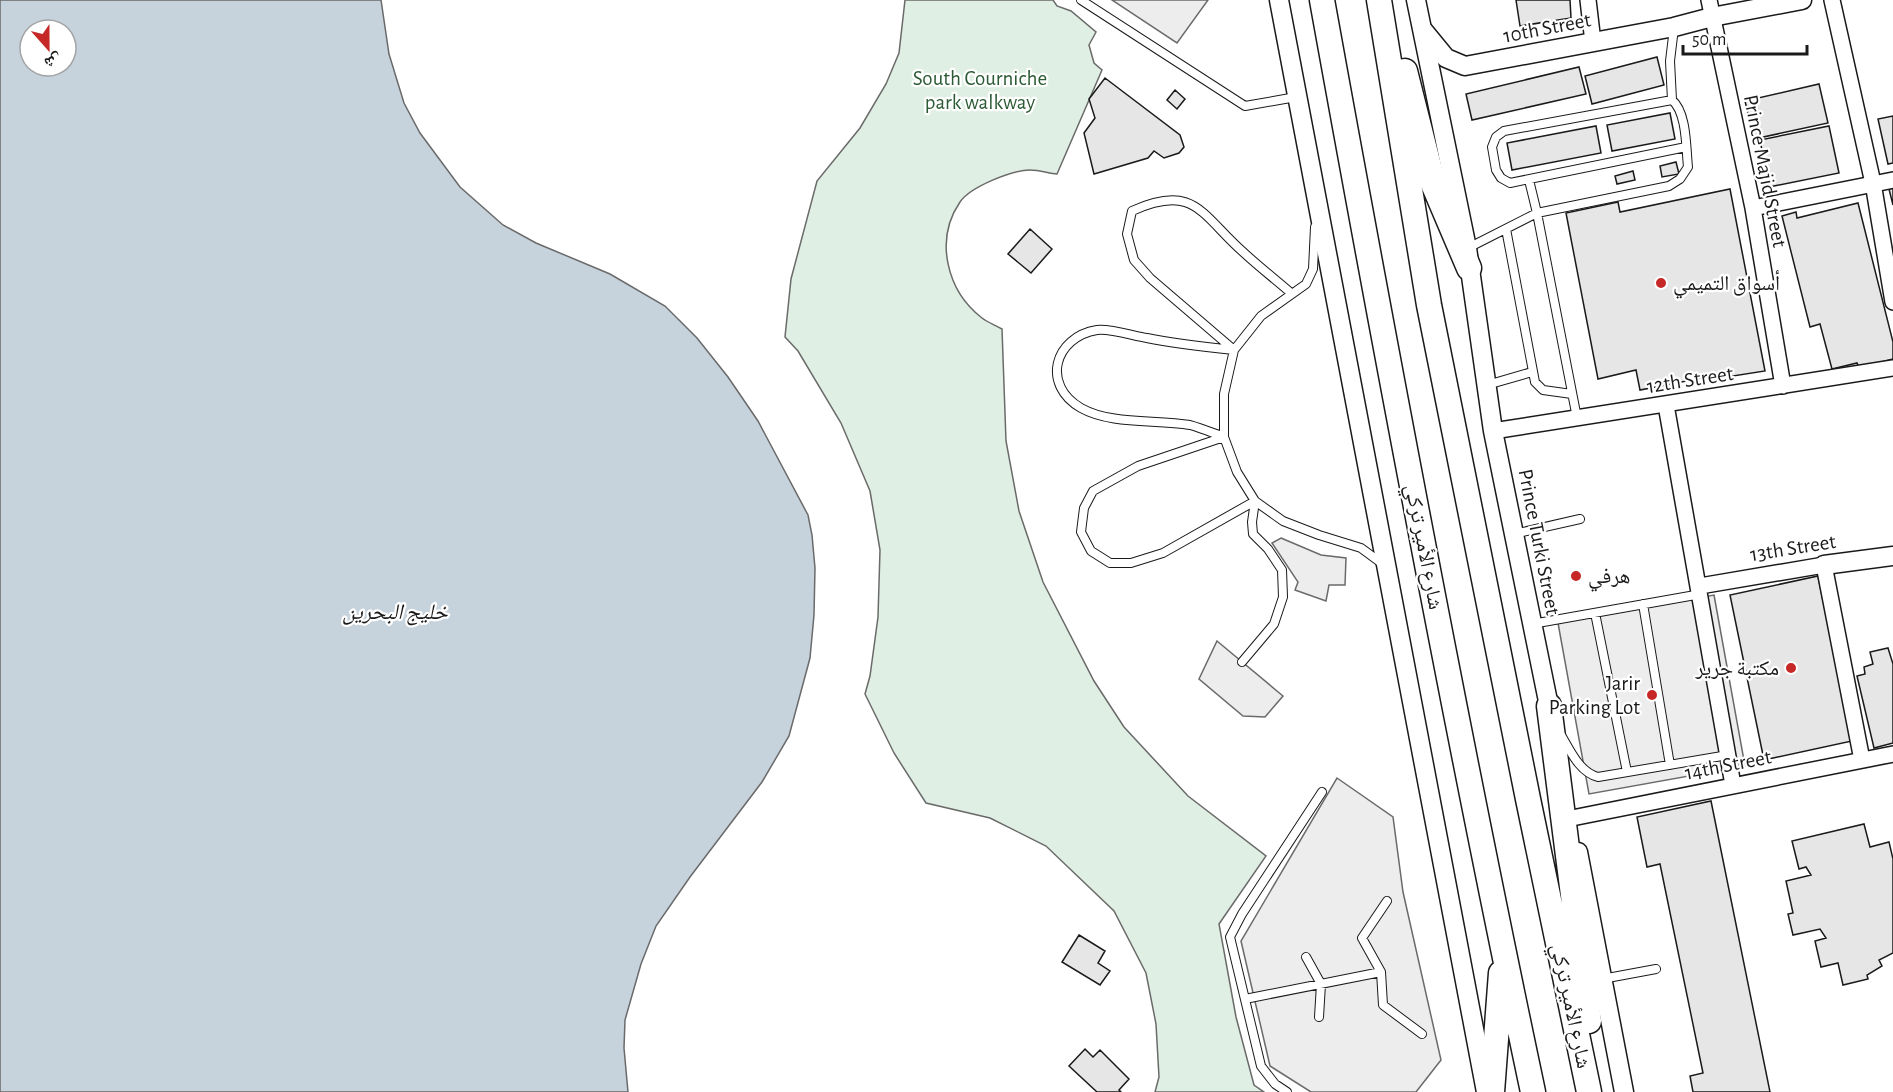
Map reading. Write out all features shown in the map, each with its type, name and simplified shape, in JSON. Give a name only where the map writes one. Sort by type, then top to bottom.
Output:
[{"type":"main road","name":"شارع الأمير تركي","points":[[1322,0],[1386,353],[1533,1092]]},
{"type":"main road","name":"شارع الأمير تركي","points":[[1379,0],[1429,305],[1527,799],[1589,1092]]},
{"type":"main road","points":[[1387,0],[1434,186],[1468,258]]},
{"type":"main road","points":[[1551,713],[1598,1092]]},
{"type":"main road","points":[[1491,1092],[1503,946]]},
{"type":"street","points":[[1279,0],[1486,1092]]},
{"type":"street","name":"Prince Turki Street","points":[[1416,0],[1468,258],[1493,431],[1572,818],[1624,1092]]},
{"type":"street","points":[[1588,0],[1593,42]]},
{"type":"street","name":"10th Street","points":[[1421,28],[1446,58],[1465,66],[1674,27],[1711,8],[1802,0]]},
{"type":"street","points":[[1832,0],[1873,183],[1893,302]]},
{"type":"street","name":"Prince Majid Street","points":[[1711,8],[1753,208],[1783,386]]},
{"type":"street","points":[[1753,208],[1893,180]]},
{"type":"street","name":"12th Street","points":[[1493,431],[1893,368]]},
{"type":"street","points":[[1666,405],[1733,785]]},
{"type":"street","name":"13th Street","points":[[1700,590],[1824,565],[1893,556]]},
{"type":"street","points":[[1824,565],[1862,760]]},
{"type":"street","name":"14th Street","points":[[1572,818],[1893,754]]},
{"type":"lane","points":[[1081,0],[1245,106],[1298,97]]},
{"type":"lane","points":[[1468,258],[1506,229],[1537,213],[1669,186],[1680,179],[1688,167],[1681,113],[1678,105],[1672,100],[1670,61],[1674,27]]},
{"type":"lane","points":[[1672,100],[1504,131],[1496,137],[1492,147],[1496,170],[1501,178],[1510,183],[1686,147]]},
{"type":"lane","points":[[1529,180],[1576,418]]},
{"type":"lane","points":[[1234,350],[1150,278],[1134,260],[1127,234],[1132,211],[1153,202],[1176,200],[1201,208],[1240,250],[1291,293]]},
{"type":"lane","points":[[1317,202],[1313,269],[1306,284],[1261,316],[1234,350],[1224,394],[1224,437],[1237,472],[1255,501],[1283,521],[1361,548],[1387,568]]},
{"type":"lane","points":[[1506,229],[1535,382],[1543,390],[1572,394]]},
{"type":"lane","points":[[1224,437],[1190,426],[1110,417],[1083,409],[1066,398],[1059,384],[1057,369],[1062,348],[1080,336],[1099,329],[1177,344],[1234,350]]},
{"type":"lane","points":[[1487,385],[1532,372]]},
{"type":"lane","points":[[1224,437],[1138,466],[1093,491],[1084,508],[1081,532],[1091,551],[1110,562],[1131,563],[1163,553],[1255,501]]},
{"type":"lane","points":[[1242,662],[1274,624],[1282,597],[1282,570],[1268,549],[1253,534],[1255,501]]},
{"type":"lane","points":[[1514,534],[1580,519]]},
{"type":"lane","points":[[1532,624],[1643,604],[1700,590]]},
{"type":"lane","points":[[1643,604],[1670,765]]},
{"type":"lane","points":[[1595,613],[1627,772]]},
{"type":"lane","points":[[1551,713],[1578,763],[1590,775],[1598,777],[1728,755]]},
{"type":"lane","points":[[1287,1092],[1275,1084],[1261,1066],[1230,937],[1242,914],[1322,792]]},
{"type":"lane","points":[[1387,901],[1362,938],[1381,972],[1383,1005],[1422,1034]]},
{"type":"lane","points":[[1306,957],[1321,984],[1319,1017]]},
{"type":"lane","points":[[1602,979],[1656,969]]},
{"type":"lane","points":[[1245,999],[1381,972]]},
{"type":"green space","name":"South Courniche park walkway","points":[[905,0],[1053,0],[1057,6],[1071,11],[1096,32],[1089,45],[1094,63],[1102,70],[1057,174],[1037,170],[1013,173],[992,180],[965,196],[952,217],[948,232],[946,248],[948,264],[960,294],[970,307],[984,319],[1002,329],[1006,441],[1019,511],[1043,582],[1094,681],[1124,727],[1188,796],[1266,856],[1219,924],[1236,1017],[1254,1085],[1264,1092],[1155,1092],[1159,1077],[1156,1024],[1146,973],[1114,911],[1046,846],[990,818],[926,803],[894,753],[865,694],[870,676],[878,617],[880,550],[870,491],[841,423],[798,351],[785,337],[791,279],[817,181],[860,128],[886,84],[899,53]]},
{"type":"shaded area","points":[[1112,0],[1208,0],[1177,43]]},
{"type":"shaded area","points":[[1281,538],[1321,555],[1346,558],[1345,585],[1329,585],[1326,601],[1295,590],[1298,582],[1272,543]]},
{"type":"shaded area","name":"Jarir Parking Lot","points":[[1714,595],[1745,766],[1589,794],[1558,623]]},
{"type":"shaded area","points":[[1217,641],[1283,696],[1265,717],[1243,716],[1199,679]]},
{"type":"shaded area","points":[[1337,778],[1393,817],[1403,892],[1441,1060],[1416,1092],[1311,1092],[1270,1066],[1241,941]]},
{"type":"water","name":"خليج البحرين","points":[[0,0],[381,0],[389,54],[404,103],[420,133],[460,187],[503,225],[536,243],[610,274],[665,306],[697,338],[728,377],[758,421],[808,515],[815,568],[810,658],[789,736],[762,782],[656,926],[641,964],[625,1020],[624,1048],[628,1092],[0,1092]]},
{"type":"building","points":[[1516,0],[1570,0],[1571,18],[1520,26]]},
{"type":"building","points":[[1657,57],[1664,85],[1592,104],[1585,76]]},
{"type":"building","points":[[1579,67],[1586,94],[1472,120],[1466,94]]},
{"type":"building","points":[[1105,78],[1180,135],[1184,147],[1179,153],[1164,158],[1154,151],[1148,158],[1094,174],[1084,133],[1095,118],[1089,99]]},
{"type":"building","points":[[1819,84],[1828,123],[1754,139],[1745,101]]},
{"type":"building","points":[[1175,90],[1185,99],[1177,109],[1167,100]]},
{"type":"building","points":[[1670,113],[1675,139],[1612,151],[1607,125]]},
{"type":"building","points":[[1893,116],[1893,163],[1888,164],[1878,119]]},
{"type":"building","points":[[1596,126],[1601,153],[1512,170],[1507,143]]},
{"type":"building","points":[[1829,126],[1839,173],[1769,187],[1760,140]]},
{"type":"building","points":[[1676,162],[1679,174],[1662,177],[1660,166]]},
{"type":"building","points":[[1633,171],[1635,180],[1617,184],[1615,176]]},
{"type":"building","points":[[1893,188],[1893,205],[1889,189]]},
{"type":"building","points":[[1730,189],[1765,371],[1714,379],[1712,376],[1640,390],[1636,370],[1598,379],[1566,213],[1618,202],[1620,212]]},
{"type":"building","points":[[1858,203],[1893,342],[1893,359],[1859,368],[1857,363],[1832,369],[1820,324],[1810,327],[1782,216],[1796,212],[1797,218]]},
{"type":"building","points":[[1030,229],[1052,249],[1031,273],[1008,254]]},
{"type":"building","name":"مكتبة جرير","points":[[1818,576],[1852,741],[1764,760],[1730,595]]},
{"type":"building","points":[[1888,648],[1893,664],[1893,743],[1874,748],[1857,676],[1865,674],[1864,667],[1873,664],[1870,652]]},
{"type":"building","points":[[1711,801],[1770,1092],[1693,1092],[1690,1076],[1703,1073],[1660,864],[1647,867],[1637,817]]},
{"type":"building","points":[[1864,824],[1870,847],[1889,842],[1893,859],[1893,953],[1879,960],[1882,966],[1867,975],[1868,979],[1843,985],[1838,963],[1821,967],[1815,941],[1826,938],[1820,929],[1793,935],[1788,914],[1793,913],[1786,881],[1811,875],[1806,867],[1799,869],[1792,841]]},
{"type":"building","points":[[1079,935],[1105,951],[1098,963],[1110,971],[1100,985],[1062,962]]},
{"type":"building","points":[[1085,1049],[1093,1057],[1100,1050],[1129,1079],[1119,1090],[1121,1092],[1097,1092],[1069,1066]]},
{"type":"place","name":"أسواق التميمي","points":[[1661,283]]},
{"type":"place","name":"هرفي","points":[[1576,576]]},
{"type":"place","name":"مكتبة جرير","points":[[1791,668]]},
{"type":"place","name":"Jarir Parking Lot","points":[[1652,695]]}]
